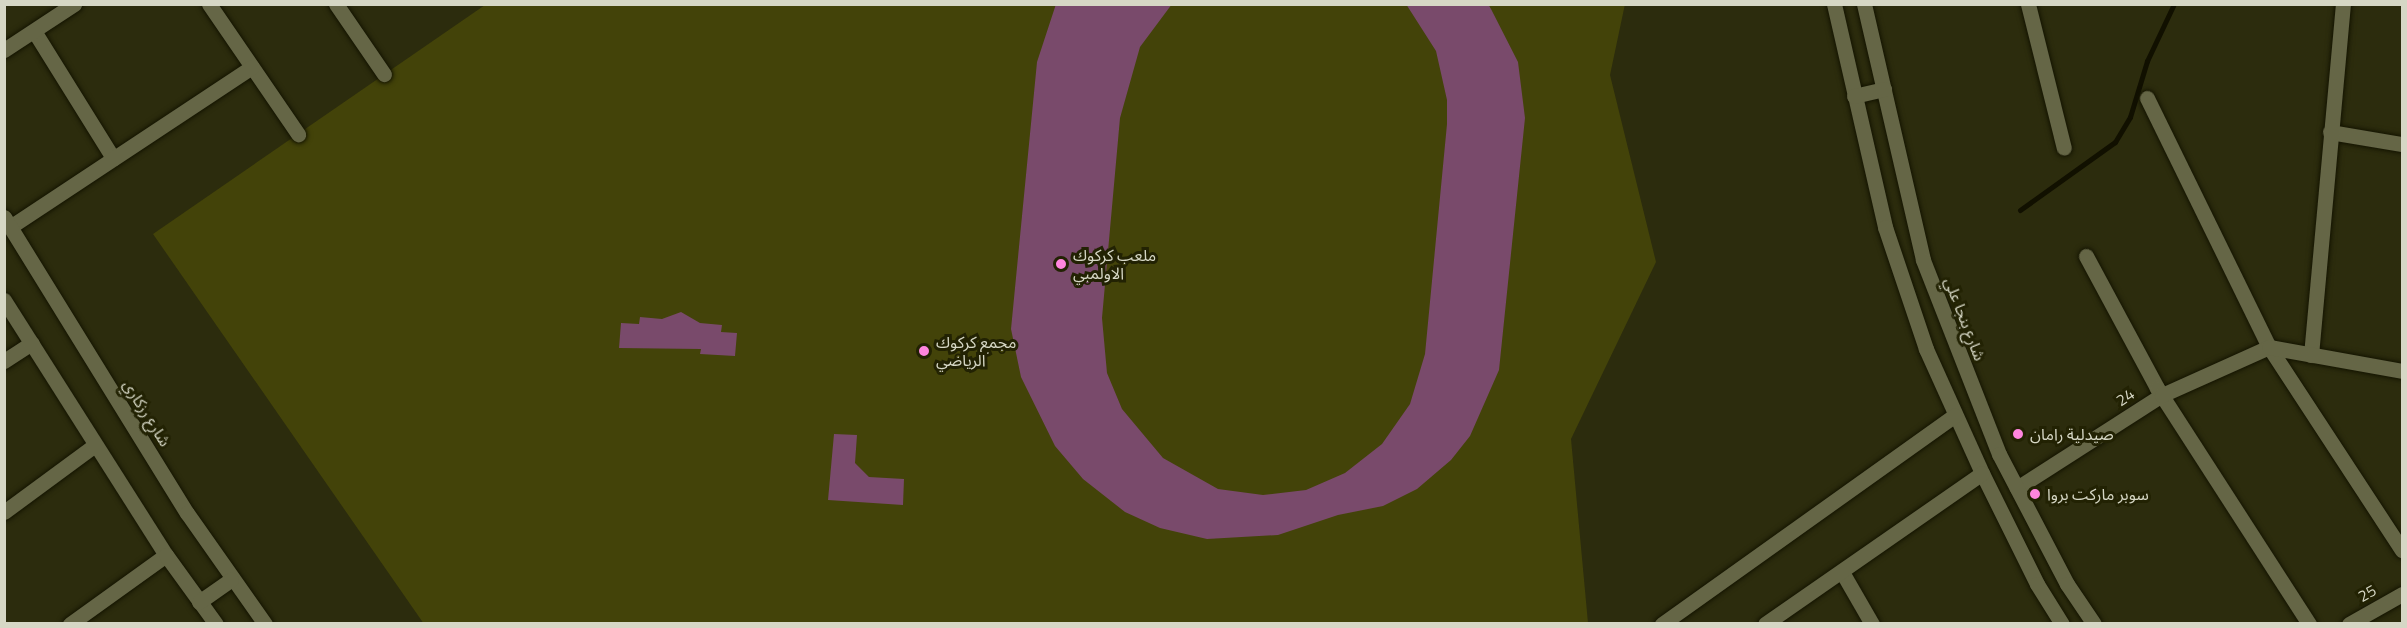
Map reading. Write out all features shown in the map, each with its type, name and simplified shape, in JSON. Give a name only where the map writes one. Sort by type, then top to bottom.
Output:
[{"type":"street","points":[[4,51],[74,4]]},
{"type":"street","points":[[209,4],[298,134]]},
{"type":"street","points":[[336,4],[384,74]]},
{"type":"street","points":[[1834,4],[1885,226],[1926,349],[1954,416],[1982,473],[2037,584],[2062,624]]},
{"type":"street","points":[[2028,4],[2064,148]]},
{"type":"street","points":[[2311,355],[2343,4]]},
{"type":"street","name":"شارع بنجا علي","points":[[1868,6],[1923,260],[1999,454],[2067,584],[2094,624]]},
{"type":"street","points":[[34,31],[113,158]]},
{"type":"street","points":[[8,222],[113,158],[252,67]]},
{"type":"street","points":[[1854,96],[1884,88]]},
{"type":"street","points":[[2147,98],[2269,347],[2403,549]]},
{"type":"street","points":[[2330,132],[2403,144]]},
{"type":"street","name":"شارع رزكاري","points":[[8,222],[231,580],[265,624]]},
{"type":"street","points":[[2086,256],[2162,395],[2309,624]]},
{"type":"street","points":[[4,300],[166,555],[216,624]]},
{"type":"street","points":[[4,361],[32,343]]},
{"type":"street","points":[[2269,347],[2403,371]]},
{"type":"street","name":"24","points":[[2017,488],[2162,395],[2269,347]]},
{"type":"street","points":[[1662,624],[1954,416]]},
{"type":"street","points":[[4,512],[95,445]]},
{"type":"street","points":[[1765,624],[1982,473]]},
{"type":"street","points":[[70,624],[166,555]]},
{"type":"street","points":[[1842,572],[1872,624]]},
{"type":"street","points":[[199,602],[231,580]]},
{"type":"street","name":"25","points":[[2349,624],[2403,594]]},
{"type":"shaded area","name":"مجمع كركوك الرياضي","points":[[1625,4],[1610,75],[1656,262],[1571,439],[1588,623],[424,624],[153,234],[485,5]]},
{"type":"building","name":"ملعب كركوك الاولمبي","points":[[1056,4],[1172,4],[1140,47],[1120,118],[1102,318],[1107,373],[1122,409],[1163,458],[1218,489],[1263,495],[1306,490],[1345,473],[1382,444],[1410,404],[1425,354],[1447,124],[1447,100],[1436,51],[1406,4],[1488,4],[1518,62],[1525,118],[1499,370],[1470,436],[1451,460],[1417,489],[1383,506],[1338,515],[1278,535],[1207,539],[1160,528],[1125,512],[1083,479],[1055,446],[1021,377],[1011,329],[1037,62]]},
{"type":"building","points":[[681,312],[700,323],[722,325],[721,332],[737,333],[735,356],[700,354],[701,349],[619,348],[621,323],[639,324],[640,317],[662,319]]},
{"type":"building","points":[[834,434],[857,435],[855,463],[869,477],[904,479],[903,505],[828,500]]},
{"type":"waterway","points":[[2020,210],[2115,142],[2130,117],[2147,61],[2174,4]]},
{"type":"place","name":"ملعب كركوك الاولمبي","points":[[1061,264]]},
{"type":"place","name":"مجمع كركوك الرياضي","points":[[924,351]]},
{"type":"place","name":"صيدلية رامان","points":[[2018,434]]},
{"type":"place","name":"سوبر ماركت بروا","points":[[2035,494]]}]
